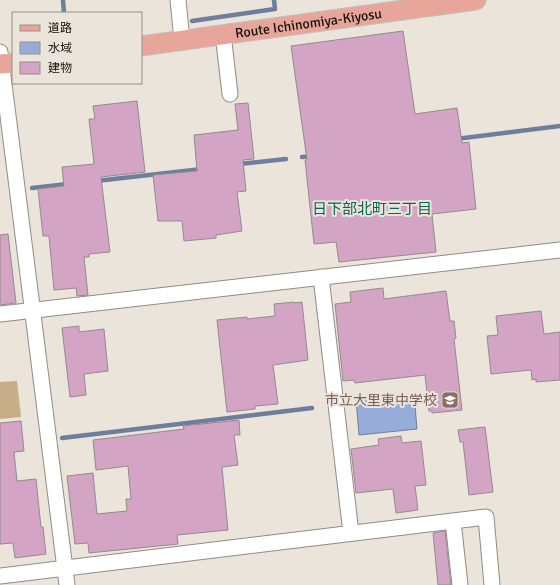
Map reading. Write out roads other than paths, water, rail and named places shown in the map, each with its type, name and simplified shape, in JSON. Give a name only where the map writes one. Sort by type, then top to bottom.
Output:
[{"type":"main road","name":"Route Ichinomiya-Kiyosu","points":[[142,46],[476,0]]},
{"type":"street","points":[[178,0],[182,40]]},
{"type":"street","points":[[223,34],[230,94]]},
{"type":"street","points":[[4,61],[67,585]]},
{"type":"street","points":[[0,314],[560,250]]},
{"type":"street","points":[[321,277],[351,533]]},
{"type":"street","points":[[0,576],[486,517],[492,585]]},
{"type":"street","points":[[453,521],[460,585]]},
{"type":"water","points":[[414,394],[417,429],[359,435],[356,399]]},
{"type":"waterway","points":[[63,0],[64,12]]},
{"type":"waterway","points":[[192,21],[275,9],[274,0]]},
{"type":"waterway","points":[[456,139],[560,126]]},
{"type":"waterway","points":[[302,157],[313,156]]},
{"type":"waterway","points":[[239,164],[286,159]]},
{"type":"waterway","points":[[96,181],[202,169]]},
{"type":"waterway","points":[[32,188],[68,184]]},
{"type":"waterway","points":[[62,438],[312,408]]},
{"type":"place","name":"市立大里東中学校","points":[[450,400]]},
{"type":"district","name":"日下部北町三丁目","points":[[372,209]]}]
